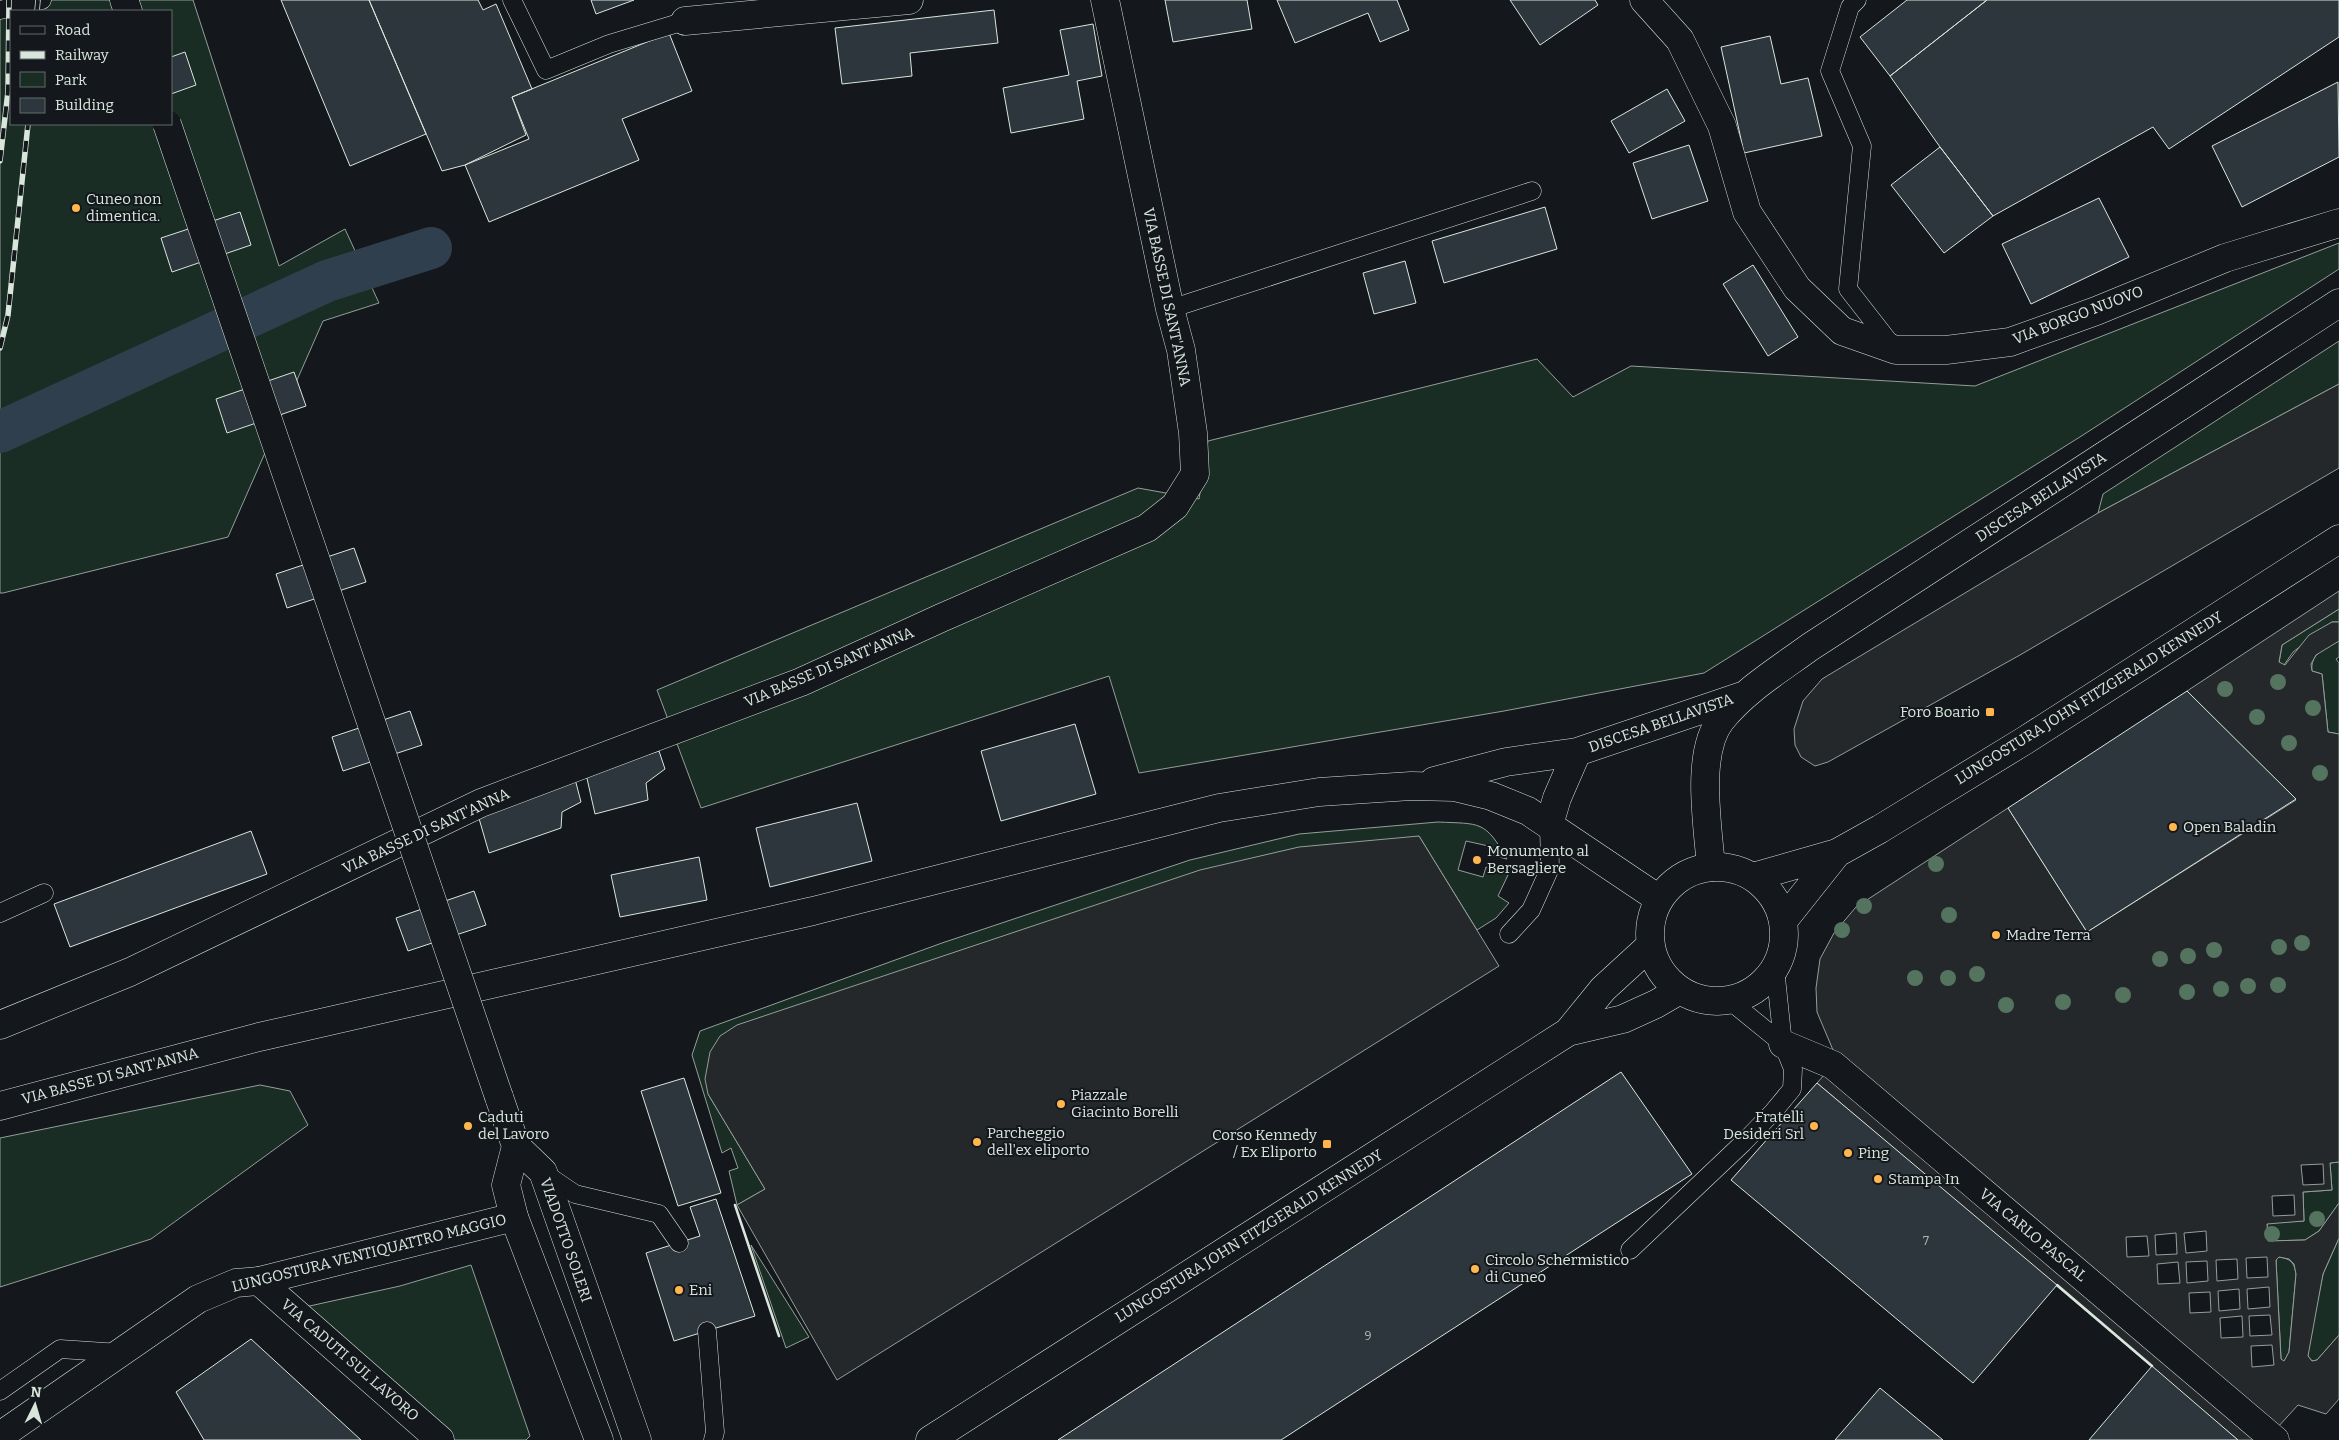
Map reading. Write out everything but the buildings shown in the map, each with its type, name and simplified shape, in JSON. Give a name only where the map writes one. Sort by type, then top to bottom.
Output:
[{"type":"street","points":[[685,21],[909,0]]},
{"type":"street","name":"VIA BASSE DI SANT'ANNA","points":[[0,1025],[130,972],[481,803],[801,682],[940,618],[1148,528],[1175,506],[1195,474],[1193,433],[1181,350],[1170,309],[1105,0]]},
{"type":"street","name":"VIA BORGO NUOVO","points":[[1644,0],[1680,40],[1722,126],[1747,212],[1797,288],[1842,330],[1896,350],[1946,350],[2010,342],[2225,258],[2339,223]]},
{"type":"street","points":[[167,125],[516,1146],[506,1185],[514,1217],[599,1440]]},
{"type":"street","name":"DISCESA BELLAVISTA","points":[[1711,867],[1705,773],[1710,746],[1720,722],[1745,695],[1810,647],[2339,303]]},
{"type":"street","name":"LUNGOSTURA JOHN FITZGERALD KENNEDY","points":[[1754,877],[1837,853],[2032,736],[2339,539]]},
{"type":"street","name":"DISCESA BELLAVISTA","points":[[1411,786],[1506,762],[1577,752],[1745,695]]},
{"type":"street","name":"DISCESA BELLAVISTA","points":[[1549,825],[1556,798],[1577,752]]},
{"type":"street","name":"VIA BASSE DI SANT'ANNA","points":[[0,1106],[259,1037],[814,911],[1219,808],[1318,792],[1411,786],[1454,787],[1491,796],[1528,811],[1659,899]]},
{"type":"street","name":"LUNGOSTURA JOHN FITZGERALD KENNEDY","points":[[1783,921],[1837,853]]},
{"type":"street","points":[[1726,867],[1740,870],[1754,877],[1767,889],[1778,904],[1783,921],[1785,937],[1782,953],[1775,968],[1756,989],[1729,1000],[1695,998],[1680,990],[1666,978],[1656,963],[1651,945],[1650,929],[1653,913],[1659,899],[1681,877],[1695,870],[1726,867]]},
{"type":"street","name":"LUNGOSTURA JOHN FITZGERALD KENNEDY","points":[[930,1440],[1568,1032],[1603,989],[1651,945]]},
{"type":"street","name":"LUNGOSTURA JOHN FITZGERALD KENNEDY","points":[[1568,1032],[1623,1019],[1656,1004],[1680,990]]},
{"type":"street","name":"VIA CARLO PASCAL","points":[[1783,1044],[1833,1065],[2275,1440]]},
{"type":"street","name":"VIADOTTO SOLERI","points":[[516,1146],[544,1172],[637,1440]]},
{"type":"street","points":[[514,1217],[575,1265]]},
{"type":"street","name":"LUNGOSTURA VENTIQUATTRO MAGGIO","points":[[0,1436],[198,1299],[236,1283],[259,1281],[514,1217]]},
{"type":"street","name":"VIA CADUTI SUL LAVORO","points":[[259,1281],[440,1440]]},
{"type":"lane","points":[[0,10],[42,0]]},
{"type":"lane","points":[[512,0],[546,70],[609,44],[685,21]]},
{"type":"lane","points":[[1857,0],[1850,7],[1830,71],[1862,146],[1848,289],[1896,350]]},
{"type":"lane","points":[[1170,309],[1532,191]]},
{"type":"lane","points":[[1509,934],[1531,910],[1550,868],[1549,825]]},
{"type":"lane","points":[[0,914],[44,893]]},
{"type":"lane","points":[[1630,1250],[1743,1143],[1792,1089],[1793,1069],[1783,1044],[1775,968]]},
{"type":"lane","points":[[1729,1000],[1783,1044]]},
{"type":"lane","points":[[544,1172],[575,1194],[659,1214],[679,1242]]},
{"type":"lane","points":[[708,1331],[713,1440]]},
{"type":"lane","points":[[0,1391],[60,1349],[120,1353]]},
{"type":"green space","points":[[0,0],[193,0],[279,266],[345,229],[379,303],[323,321],[228,537],[0,593]]},
{"type":"green space","points":[[2339,243],[2339,269],[2083,435],[1704,673],[1504,711],[1139,773],[1109,676],[701,808],[657,690],[1138,488],[1199,499],[1208,441],[1537,359],[1573,397],[1631,366],[1975,386]]},
{"type":"green space","points":[[2339,341],[2339,384],[2098,513],[2103,494]]},
{"type":"green space","points":[[2339,609],[2339,622],[2332,622],[2293,652],[2284,665],[2279,663],[2282,645]]},
{"type":"green space","points":[[2339,641],[2339,657],[2336,659],[2339,663],[2339,734],[2328,732],[2322,674],[2312,671],[2312,665],[2313,660],[2320,652]]},
{"type":"green space","points":[[1438,822],[1472,824],[1480,827],[1493,837],[1507,859],[1491,855],[1493,847],[1466,841],[1458,870],[1483,877],[1486,867],[1508,875],[1498,896],[1509,903],[1496,918],[1477,930],[1419,836],[708,1094],[765,1189],[737,1205],[729,1171],[738,1168],[731,1148],[722,1153],[692,1055],[700,1031],[942,943],[1190,860],[1299,834]]},
{"type":"green space","points":[[260,1085],[290,1091],[308,1125],[151,1239],[0,1287],[0,1138]]},
{"type":"green space","points":[[2339,1162],[2339,1203],[2319,1231],[2305,1240],[2268,1241],[2267,1223],[2304,1221],[2303,1192],[2332,1190],[2330,1163]]},
{"type":"green space","points":[[2339,1238],[2339,1335],[2317,1360],[2312,1361],[2308,1356],[2308,1349],[2323,1274]]},
{"type":"green space","points":[[751,1245],[809,1337],[786,1348]]},
{"type":"green space","points":[[2279,1257],[2291,1262],[2296,1274],[2289,1352],[2284,1362],[2281,1359],[2276,1260]]},
{"type":"green space","points":[[471,1265],[530,1436],[526,1440],[453,1440],[296,1309],[400,1286]]},
{"type":"shaded area","points":[[2339,384],[2339,468],[2020,655],[1828,762],[1815,766],[1801,757],[1795,745],[1794,729],[1803,701],[1822,679],[2098,513]]},
{"type":"shaded area","points":[[2339,591],[2339,609],[2282,645],[2279,662],[2285,665],[2309,635],[2332,622],[2339,622],[2339,641],[2316,655],[2311,664],[2312,671],[2322,674],[2328,732],[2339,734],[2339,1162],[2330,1163],[2332,1190],[2303,1192],[2304,1221],[2267,1224],[2268,1241],[2305,1240],[2319,1231],[2339,1203],[2339,1238],[2323,1274],[2308,1356],[2312,1361],[2317,1360],[2339,1335],[2339,1399],[2326,1414],[2298,1405],[2266,1440],[2238,1440],[1817,1083],[1833,1065],[1834,1059],[1833,1050],[1817,1012],[1816,988],[1820,959],[1834,933],[1856,907],[2008,808],[2087,932],[2296,800],[2187,691]],"holes":[[[2323,1164],[2324,1184],[2303,1185],[2301,1165]],[[2294,1195],[2295,1215],[2273,1216],[2272,1196]],[[2206,1231],[2207,1251],[2186,1253],[2184,1233]],[[2176,1233],[2177,1254],[2156,1255],[2155,1235]],[[2147,1236],[2149,1256],[2127,1257],[2126,1237]],[[2267,1257],[2268,1277],[2247,1278],[2246,1258]],[[2279,1257],[2289,1259],[2294,1264],[2296,1274],[2289,1352],[2284,1361],[2281,1359],[2276,1260]],[[2237,1259],[2238,1279],[2217,1281],[2216,1260]],[[2207,1261],[2208,1281],[2187,1283],[2186,1262]],[[2178,1262],[2180,1283],[2158,1284],[2157,1264]],[[2269,1287],[2270,1307],[2248,1309],[2247,1289]],[[2239,1289],[2240,1309],[2219,1311],[2218,1291]],[[2210,1292],[2211,1312],[2190,1313],[2189,1293]],[[2270,1315],[2272,1335],[2250,1336],[2249,1316]],[[2242,1316],[2243,1337],[2221,1338],[2220,1318]],[[2272,1345],[2274,1365],[2252,1367],[2251,1346]]]},
{"type":"shaded area","name":"Parcheggio dell'ex eliporto","points":[[1419,836],[1499,966],[837,1380],[737,1205],[765,1189],[708,1094],[705,1079],[710,1052],[720,1036],[737,1025],[1200,870],[1299,847]]},
{"type":"waterway","points":[[0,432],[327,281],[431,248]]},
{"type":"railway","points":[[0,161],[8,91],[9,0]]},
{"type":"railway","points":[[37,10],[38,0]]},
{"type":"railway","points":[[0,348],[8,315],[28,125]]},
{"type":"wall","points":[[735,1205],[779,1336]]},
{"type":"wall","points":[[2057,1285],[2152,1366]]},
{"type":"place","name":"Cuneo non dimentica.","points":[[76,208]]},
{"type":"place","name":"Foro Boario","points":[[1990,712]]},
{"type":"place","name":"Open Baladin","points":[[2173,827]]},
{"type":"place","name":"Monumento al Bersagliere","points":[[1477,860]]},
{"type":"place","name":"Madre Terra","points":[[1996,935]]},
{"type":"place","name":"Piazzale Giacinto Borelli","points":[[1061,1104]]},
{"type":"place","name":"Caduti del Lavoro","points":[[468,1126]]},
{"type":"place","name":"Fratelli Desideri Srl","points":[[1814,1126]]},
{"type":"place","name":"Parcheggio dell'ex eliporto","points":[[977,1142]]},
{"type":"place","name":"Corso Kennedy / Ex Eliporto","points":[[1327,1144]]},
{"type":"place","name":"Ping","points":[[1848,1153]]},
{"type":"place","name":"Stampa In","points":[[1878,1179]]},
{"type":"place","name":"Circolo Schermistico di Cuneo","points":[[1475,1269]]},
{"type":"place","name":"Eni","points":[[679,1290]]}]
